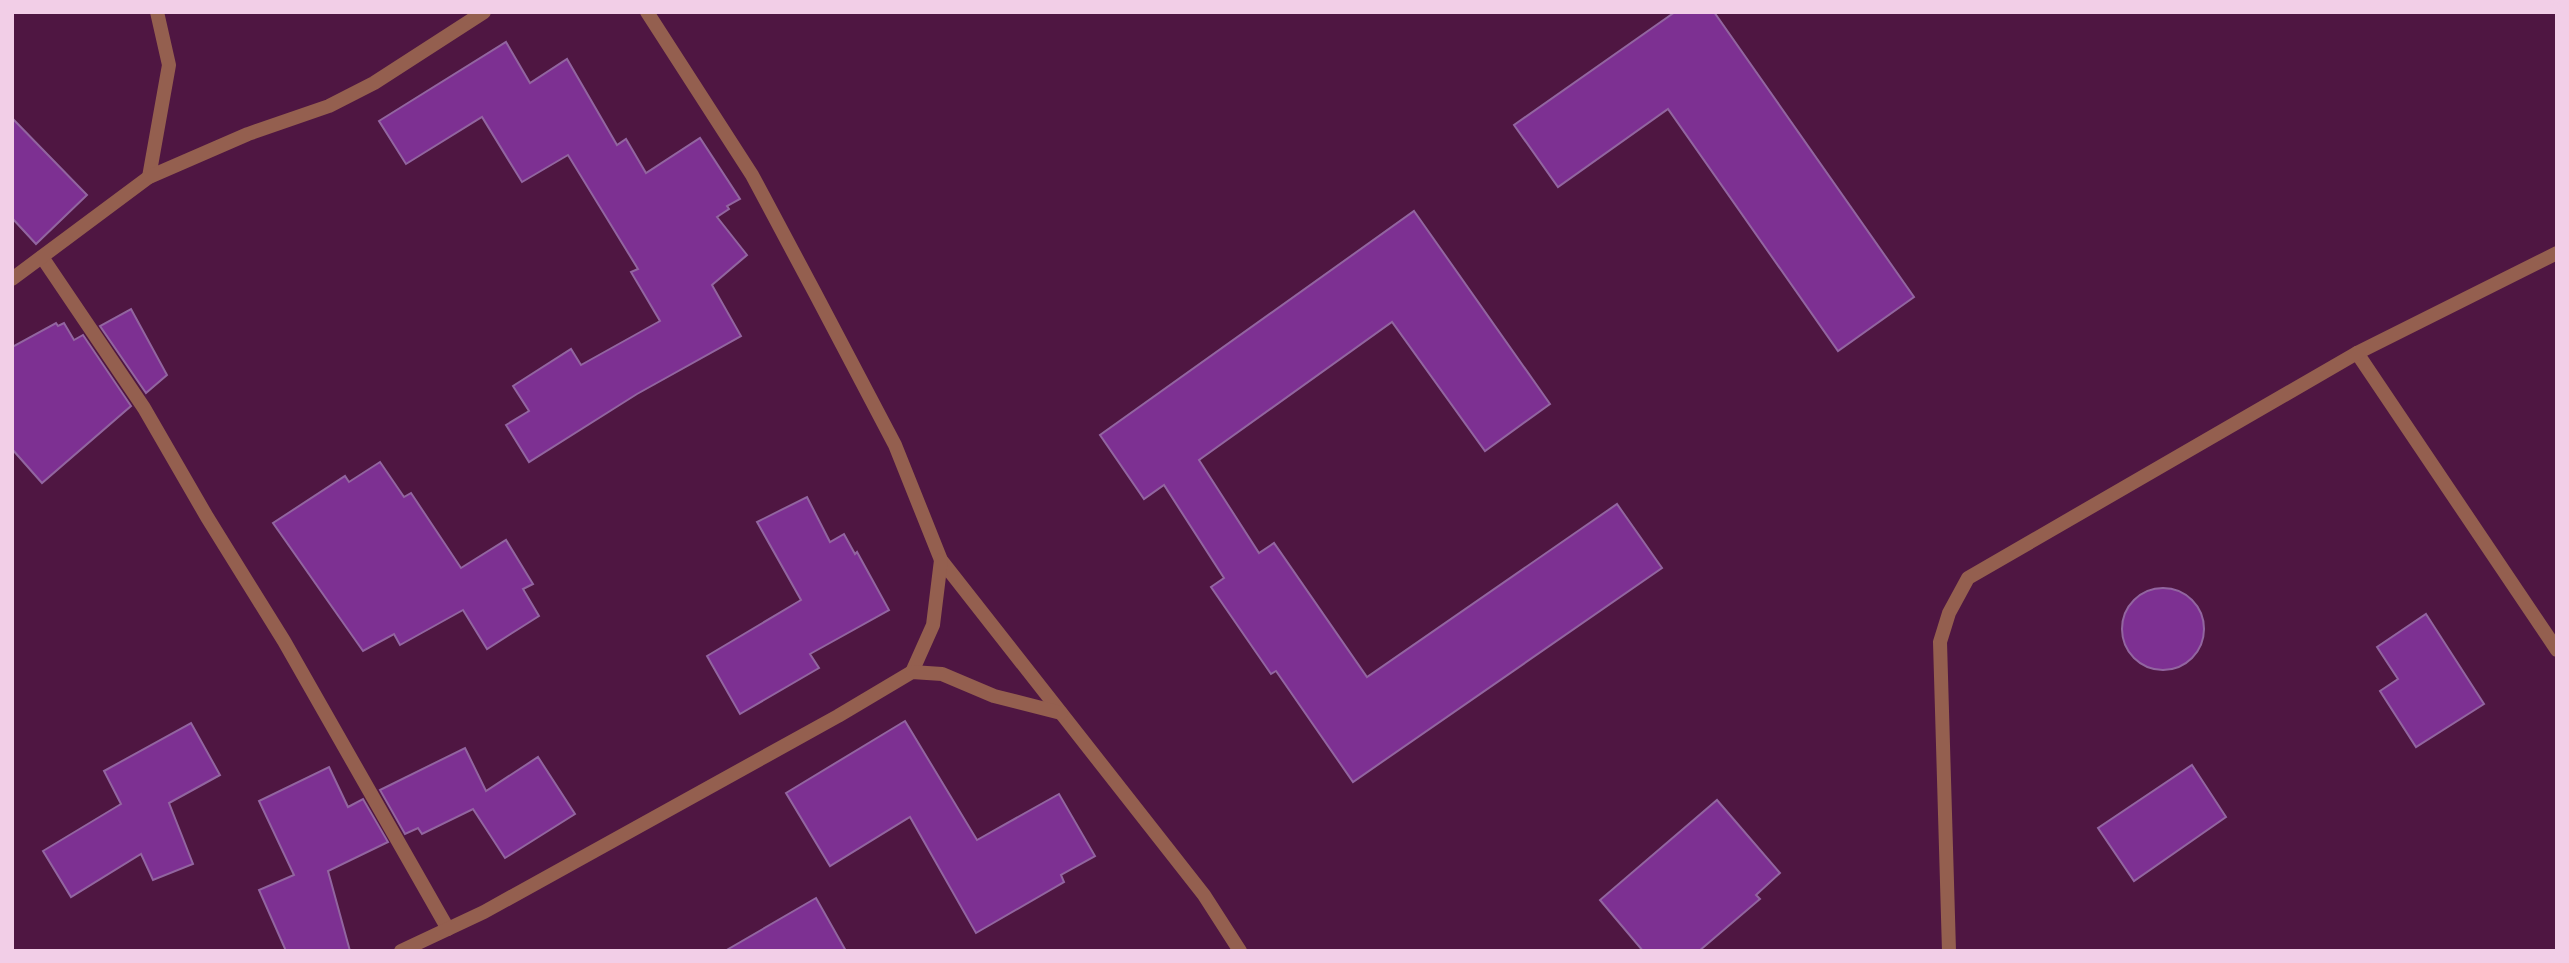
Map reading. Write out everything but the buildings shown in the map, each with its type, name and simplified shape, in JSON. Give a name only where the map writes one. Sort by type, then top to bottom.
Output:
[{"type":"street","points":[[149,177],[169,65],[157,12]]},
{"type":"street","points":[[12,279],[149,177],[247,134],[329,106],[374,83],[484,12]]},
{"type":"street","points":[[647,12],[752,175],[895,445],[941,560],[1204,895],[1240,951]]},
{"type":"street","points":[[1949,951],[1940,642],[1949,613],[1968,578],[2357,353],[2557,253]]},
{"type":"street","points":[[42,257],[144,408],[207,517],[284,641],[448,929]]},
{"type":"street","points":[[2357,353],[2557,650]]},
{"type":"street","points":[[912,672],[933,625],[941,560]]},
{"type":"street","points":[[401,951],[484,912],[838,716],[912,672],[942,674],[994,696],[1061,713]]}]
